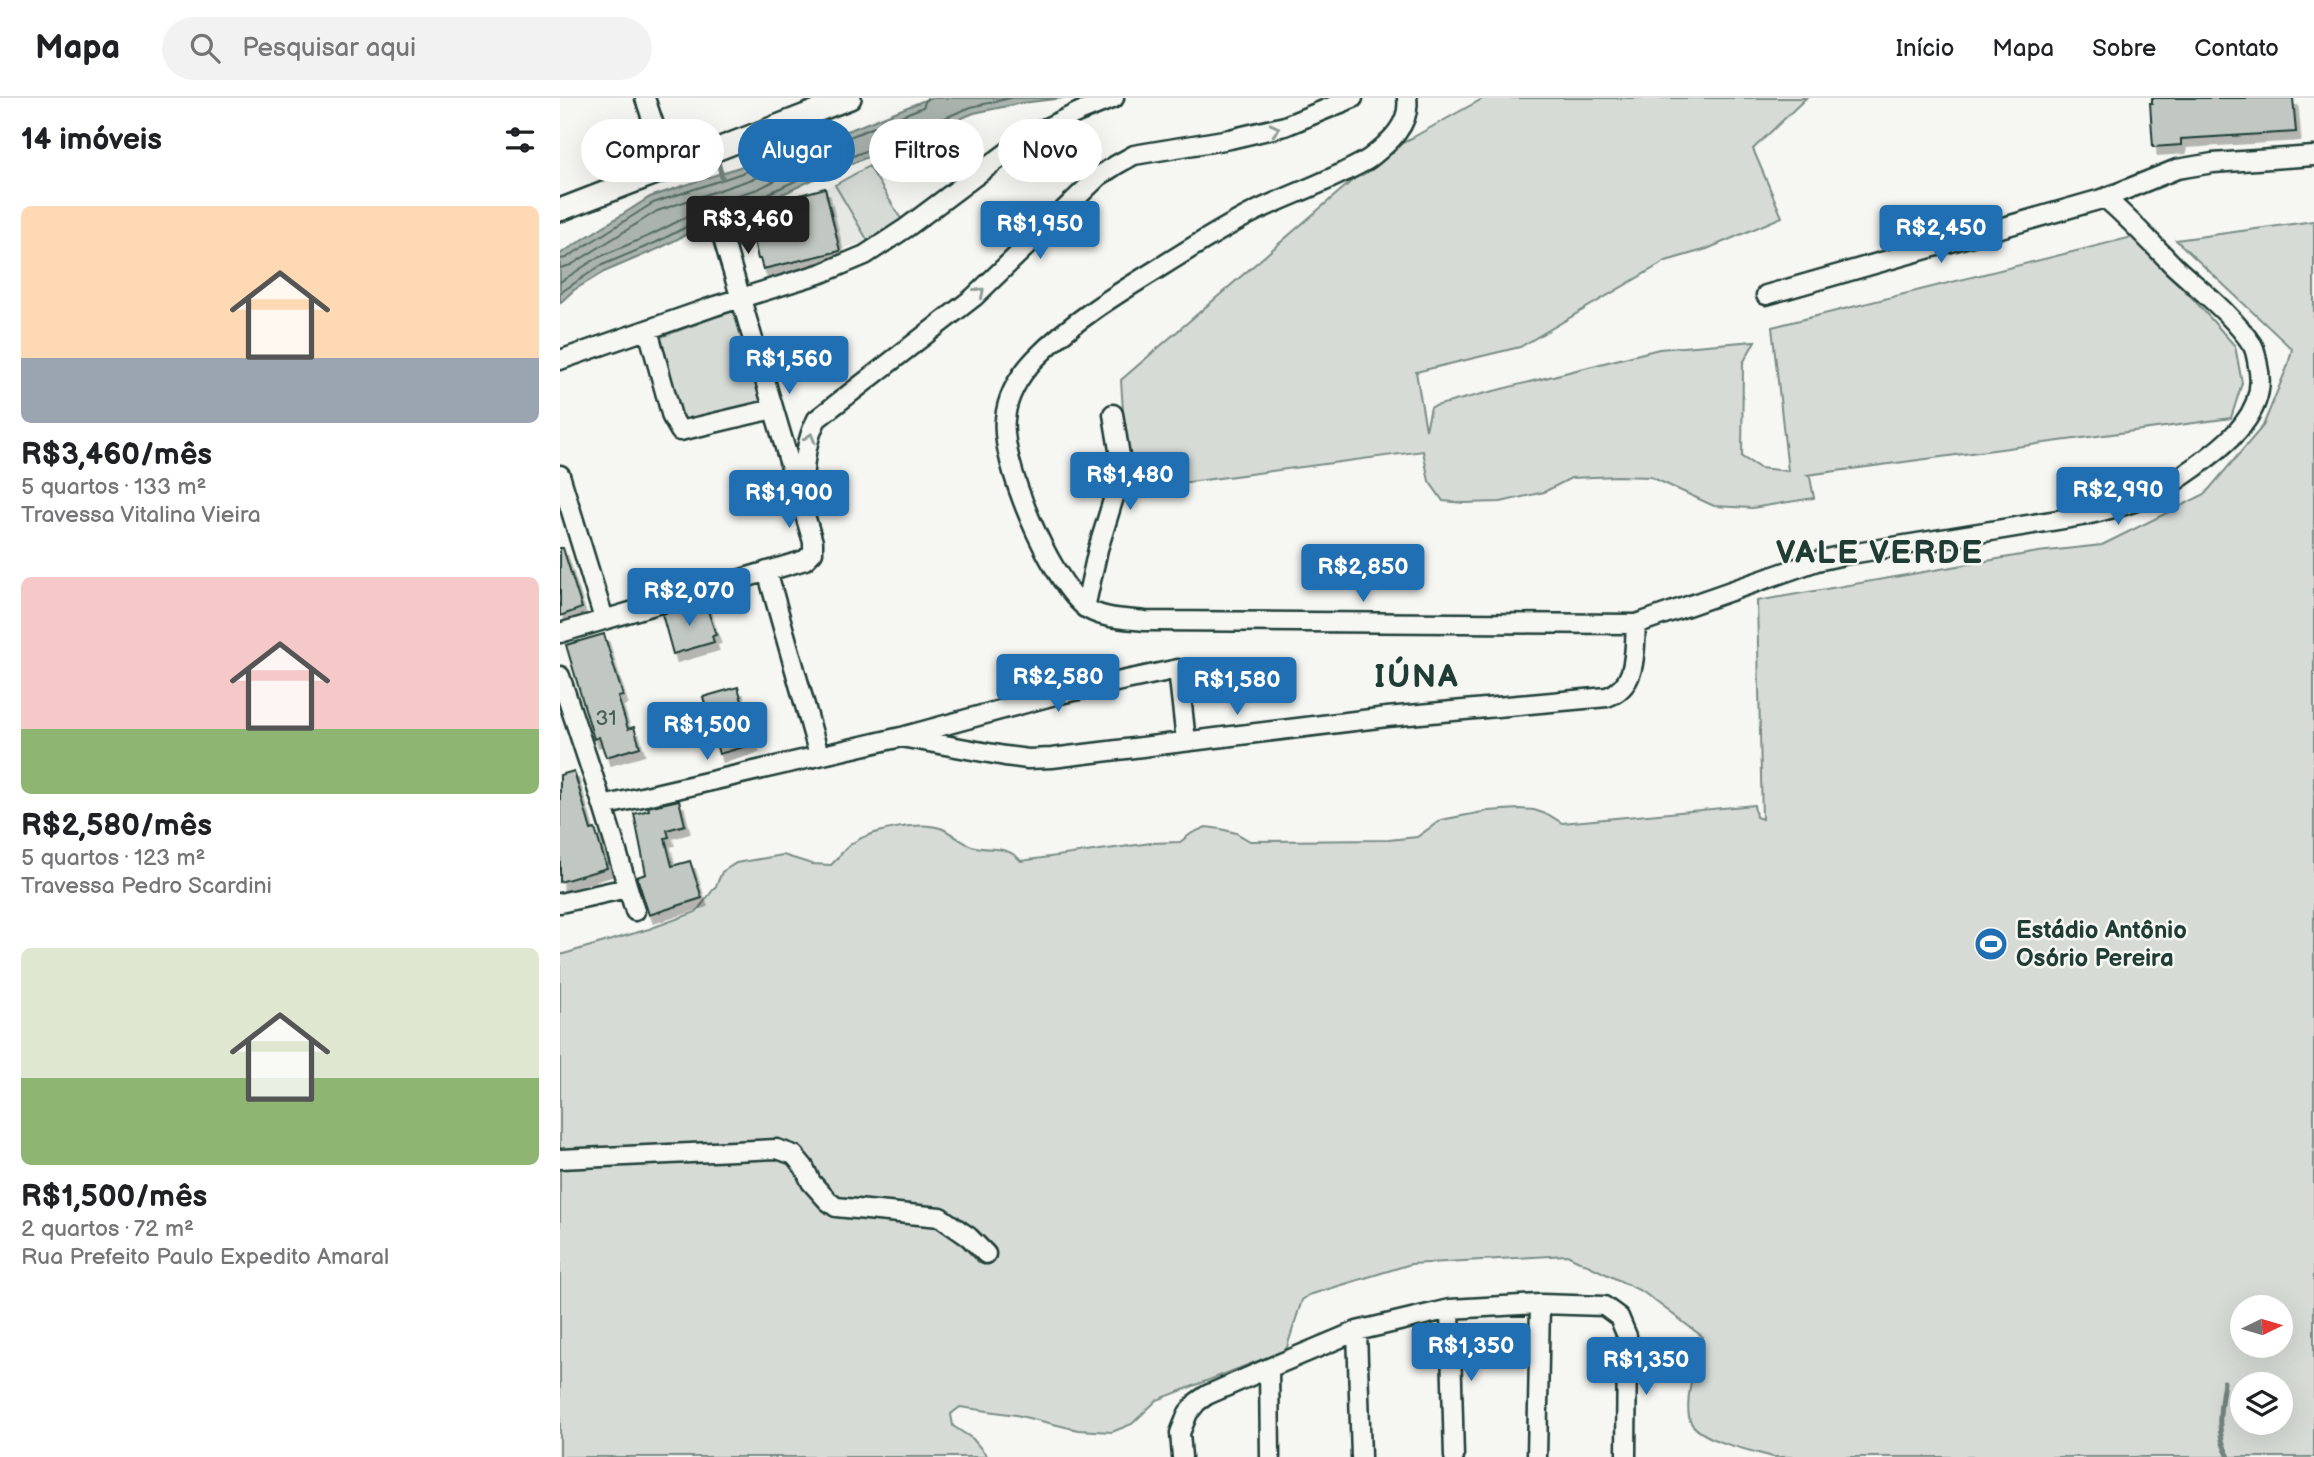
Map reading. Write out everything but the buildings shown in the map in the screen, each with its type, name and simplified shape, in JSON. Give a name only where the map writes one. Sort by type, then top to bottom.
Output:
[{"type":"main road","points":[[724,146],[850,98]]},
{"type":"main road","points":[[560,207],[631,182]]},
{"type":"main road","points":[[560,215],[586,200]]},
{"type":"street","points":[[645,98],[652,119]]},
{"type":"street","points":[[560,360],[865,255],[906,228],[1029,136],[1114,98]]},
{"type":"street","points":[[1407,98],[1406,115],[1398,133],[1368,159],[1250,214],[1101,304],[1034,360],[1014,387],[1008,400],[1004,422],[1012,471],[1036,536],[1051,565],[1085,607],[1099,614],[1145,621],[1636,624],[1806,565],[1844,555],[2082,516],[2118,507],[2152,494],[2175,481],[2230,440],[2245,424],[2259,392],[2260,373],[2254,348],[2229,318],[2167,259],[2136,224],[2105,198]]},
{"type":"street","points":[[801,505],[806,449],[817,419],[974,297],[1099,176],[1134,155],[1285,127],[1342,100]]},
{"type":"street","points":[[1766,295],[2105,198],[2177,169],[2213,163],[2314,156]]},
{"type":"street","points":[[560,633],[767,571],[810,557],[813,552],[813,542],[719,225]]},
{"type":"street","points":[[648,330],[671,417],[680,431],[772,409]]},
{"type":"street","points":[[1085,607],[1098,549],[1118,484],[1119,456],[1113,414]]},
{"type":"street","points":[[560,475],[604,619]]},
{"type":"street","points":[[767,571],[819,755]]},
{"type":"street","points":[[901,737],[1028,759],[1052,758],[1387,717],[1607,697],[1618,693],[1632,670],[1636,624]]},
{"type":"street","points":[[603,806],[901,737],[1055,695],[1178,669],[1186,741]]},
{"type":"street","points":[[560,676],[635,911]]},
{"type":"street","points":[[560,903],[627,888]]},
{"type":"street","points":[[560,1159],[777,1149],[794,1156],[804,1167],[811,1182],[836,1206],[908,1216],[940,1217],[969,1237],[986,1254]]},
{"type":"street","points":[[1537,1457],[1540,1304]]},
{"type":"street","points":[[1182,1457],[1180,1433],[1188,1413],[1207,1395],[1269,1368],[1357,1331],[1450,1309],[1540,1304],[1604,1306],[1619,1317],[1627,1336],[1626,1457]]},
{"type":"street","points":[[1450,1309],[1454,1457]]},
{"type":"street","points":[[1357,1331],[1361,1457]]},
{"type":"street","points":[[1269,1368],[1270,1457]]},
{"type":"shaded area","points":[[1484,98],[1806,98],[1753,149],[1782,217],[1707,249],[1666,261],[1520,347],[1416,372],[1426,430],[1431,407],[1659,349],[1755,341],[1743,363],[1742,457],[1760,468],[1788,471],[1772,327],[2132,237],[2235,346],[2242,383],[2231,418],[1807,475],[1810,477],[1814,498],[1752,508],[1714,506],[1651,477],[1617,476],[1571,478],[1544,492],[1501,502],[1443,501],[1429,481],[1423,451],[1128,490],[1121,380],[1383,154]]},
{"type":"shaded area","points":[[869,166],[869,182],[879,182],[903,222],[868,241],[810,258],[796,196],[840,182],[855,182],[855,174]]},
{"type":"shaded area","points":[[869,166],[869,182],[879,182],[903,222],[868,241],[835,185],[840,182],[855,182],[855,174]]},
{"type":"shaded area","points":[[2314,221],[2314,1457],[1773,1457],[1712,1438],[1693,1425],[1688,1407],[1690,1387],[1703,1337],[1643,1292],[1567,1255],[1411,1264],[1309,1295],[1302,1300],[1286,1350],[1157,1400],[1132,1424],[1112,1432],[1078,1430],[1016,1415],[960,1407],[951,1414],[953,1426],[973,1439],[988,1457],[560,1457],[560,955],[696,912],[716,886],[722,872],[736,863],[783,855],[812,864],[831,865],[848,847],[862,838],[885,830],[911,826],[934,826],[972,846],[1004,850],[1021,861],[1151,843],[1180,842],[1206,827],[1236,833],[1250,841],[1389,840],[1417,837],[1441,820],[1488,811],[1519,809],[1534,810],[1562,823],[1754,805],[1756,817],[1762,819],[1757,601],[2038,552],[2102,545],[2205,494],[2263,426],[2292,349],[2176,240]]},
{"type":"shaded area","points":[[735,310],[761,403],[683,426],[658,338]]},
{"type":"water","points":[[930,98],[1063,98],[1022,103],[974,113],[959,119],[878,119]]},
{"type":"water","points":[[869,122],[869,156],[855,162],[855,128]]},
{"type":"water","points":[[738,168],[738,182],[808,182],[764,203],[724,215],[660,248],[604,272],[574,290],[560,303],[560,254],[650,197],[695,182],[724,182],[724,172]]},
{"type":"waterway","points":[[2224,1382],[2220,1430],[2229,1457]]},
{"type":"place","name":"Estádio Antônio Osório Pereira","points":[[1991,944]]},
{"type":"district","name":"VALE VERDE","points":[[1880,553]]},
{"type":"district","name":"IÚNA","points":[[1417,677]]}]
